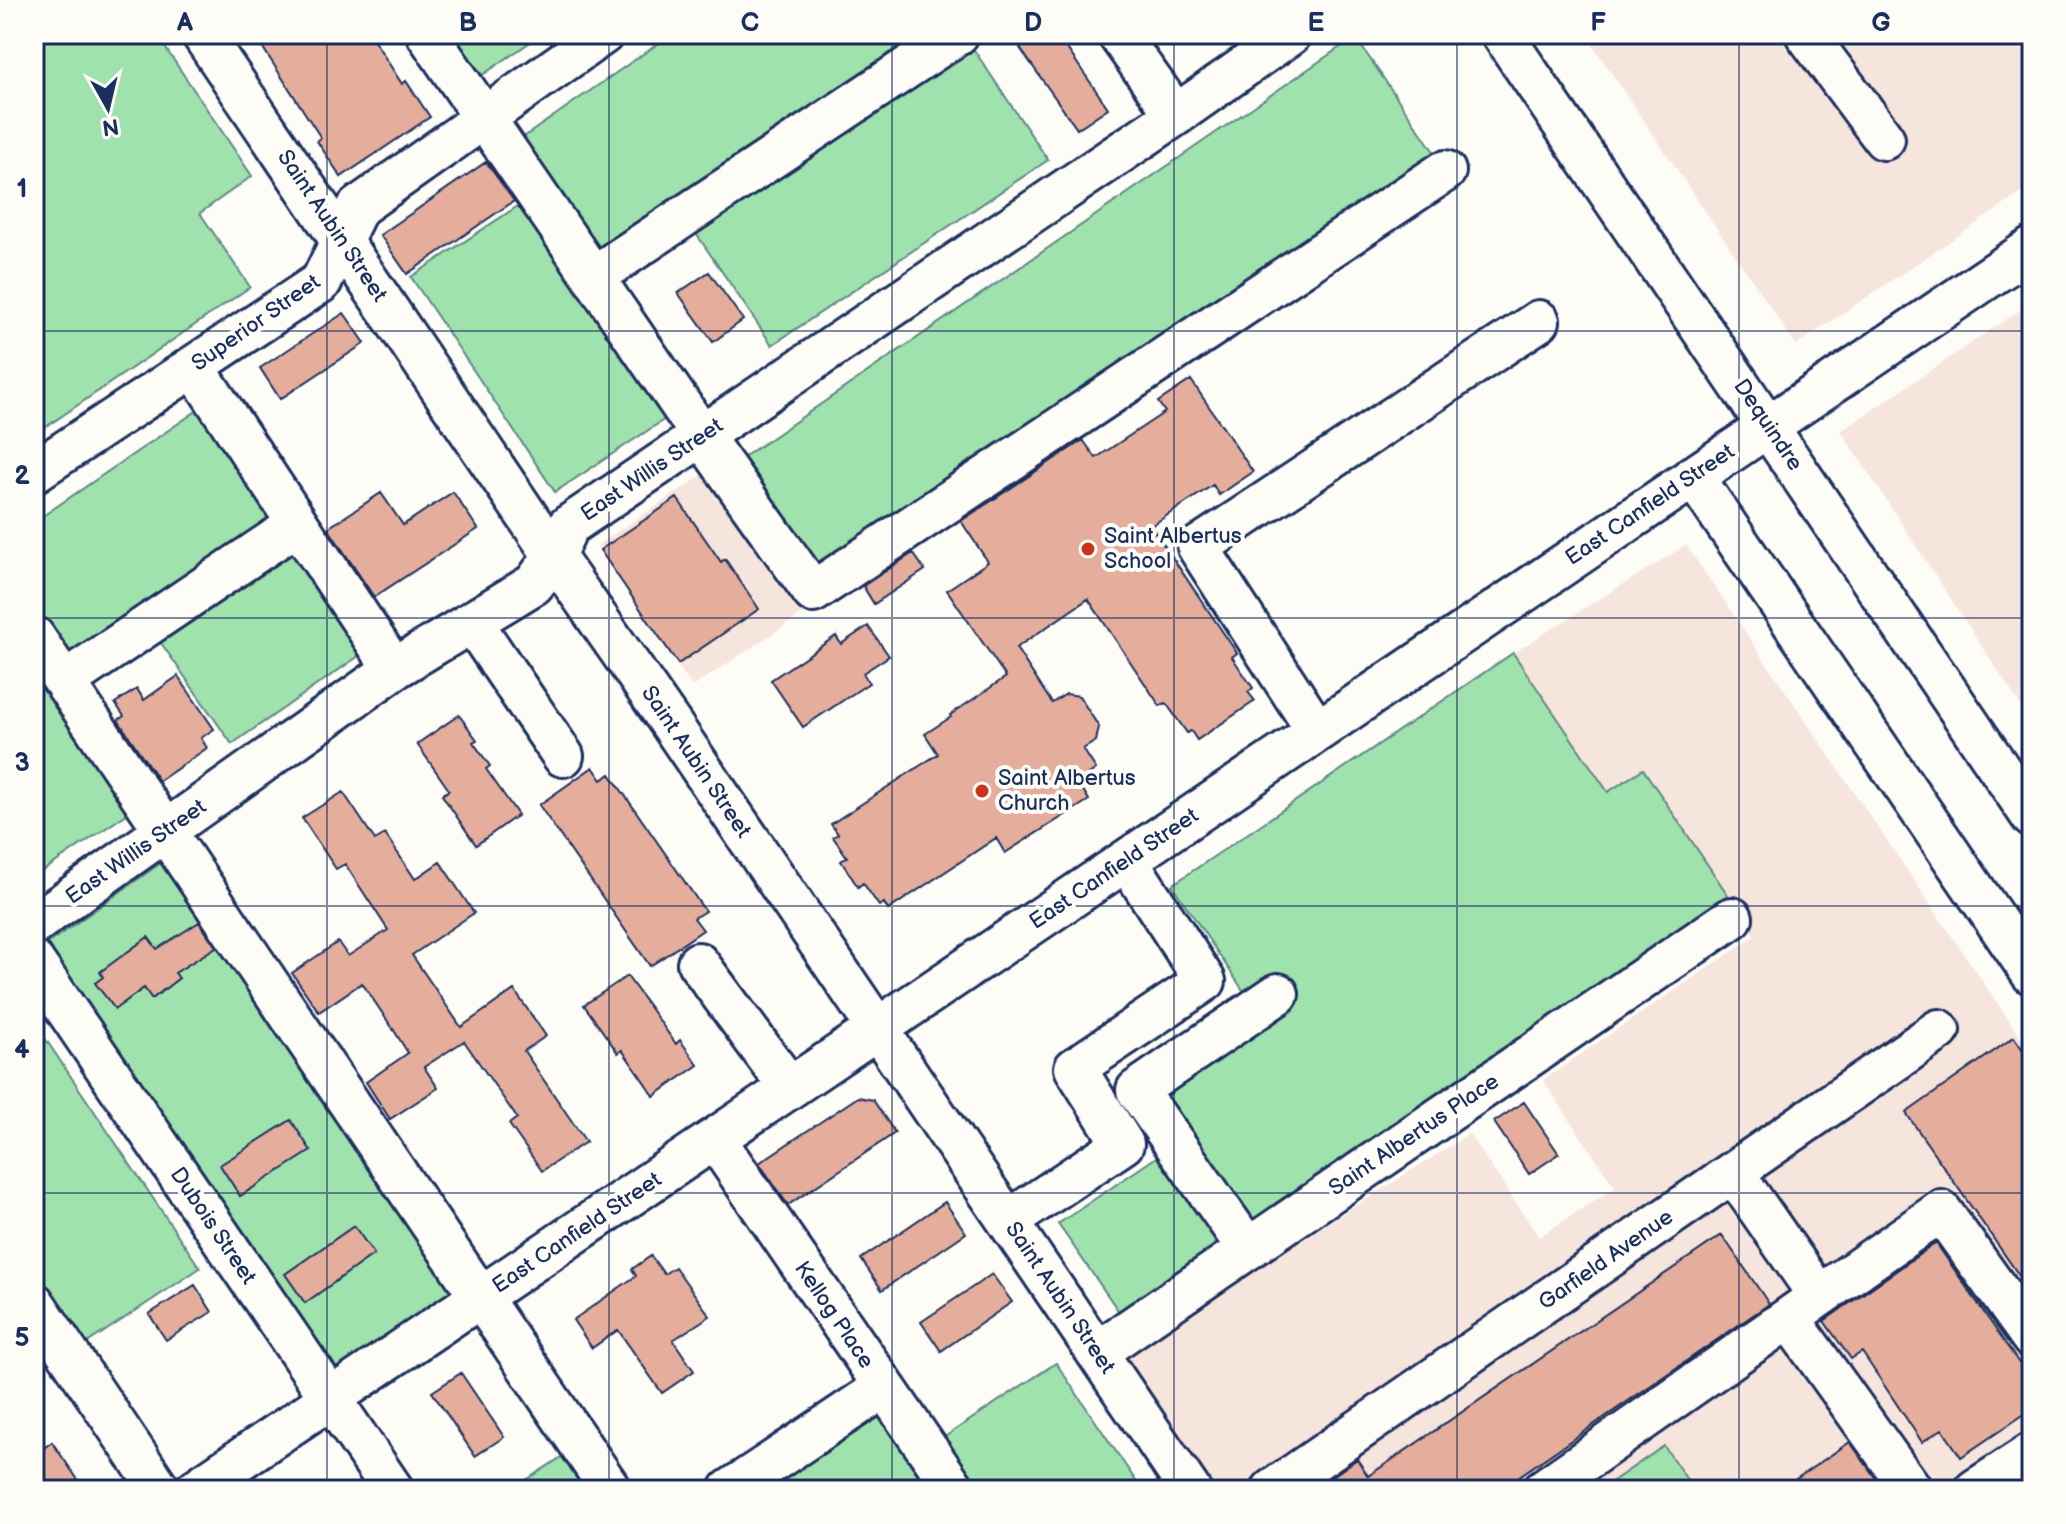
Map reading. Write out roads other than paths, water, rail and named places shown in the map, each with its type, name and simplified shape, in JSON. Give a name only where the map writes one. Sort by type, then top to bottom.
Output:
[{"type":"street","name":"Saint Aubin Street","points":[[202,34],[1190,1490]]},
{"type":"street","points":[[427,34],[702,436],[813,592],[1445,171]]},
{"type":"street","name":"Superior Street","points":[[34,472],[321,282],[358,207],[603,34]]},
{"type":"street","points":[[593,277],[958,34]]},
{"type":"street","points":[[1118,34],[1176,115]]},
{"type":"street","name":"East Willis Street","points":[[34,924],[394,669],[534,584],[554,556],[568,526],[1291,34]]},
{"type":"street","name":"Dequindre","points":[[1502,34],[2032,817]]},
{"type":"street","points":[[1806,34],[1884,139]]},
{"type":"street","name":"East Canfield Street","points":[[195,1490],[2032,248]]},
{"type":"street","points":[[1317,731],[1198,547],[1539,321]]},
{"type":"street","points":[[194,367],[394,669]]},
{"type":"street","points":[[1693,476],[2032,974]]},
{"type":"street","points":[[65,681],[298,524]]},
{"type":"street","points":[[472,622],[563,756]]},
{"type":"street","points":[[34,637],[611,1490]]},
{"type":"street","points":[[1008,1221],[1123,1144],[1075,1068],[1205,981],[1127,860]]},
{"type":"street","name":"Saint Albertus Place","points":[[1097,1352],[1732,918]]},
{"type":"street","name":"Dubois Street","points":[[34,962],[393,1490]]},
{"type":"street","points":[[698,963],[790,1088]]},
{"type":"street","points":[[1248,1249],[1137,1090],[1278,994]]},
{"type":"street","name":"Garfield Avenue","points":[[1272,1490],[1939,1030]]},
{"type":"street","name":"Kellog Place","points":[[715,1139],[955,1490]]},
{"type":"street","points":[[1733,1172],[1804,1307],[1912,1490]]},
{"type":"street","points":[[1543,1490],[1941,1211],[2032,1338]]},
{"type":"street","points":[[34,1303],[160,1490]]},
{"type":"street","points":[[730,1490],[883,1388]]},
{"type":"street","points":[[1975,1490],[2032,1453]]},
{"type":"place","name":"Saint Albertus School","points":[[1088,549]]},
{"type":"place","name":"Saint Albertus Church","points":[[982,791]]}]
